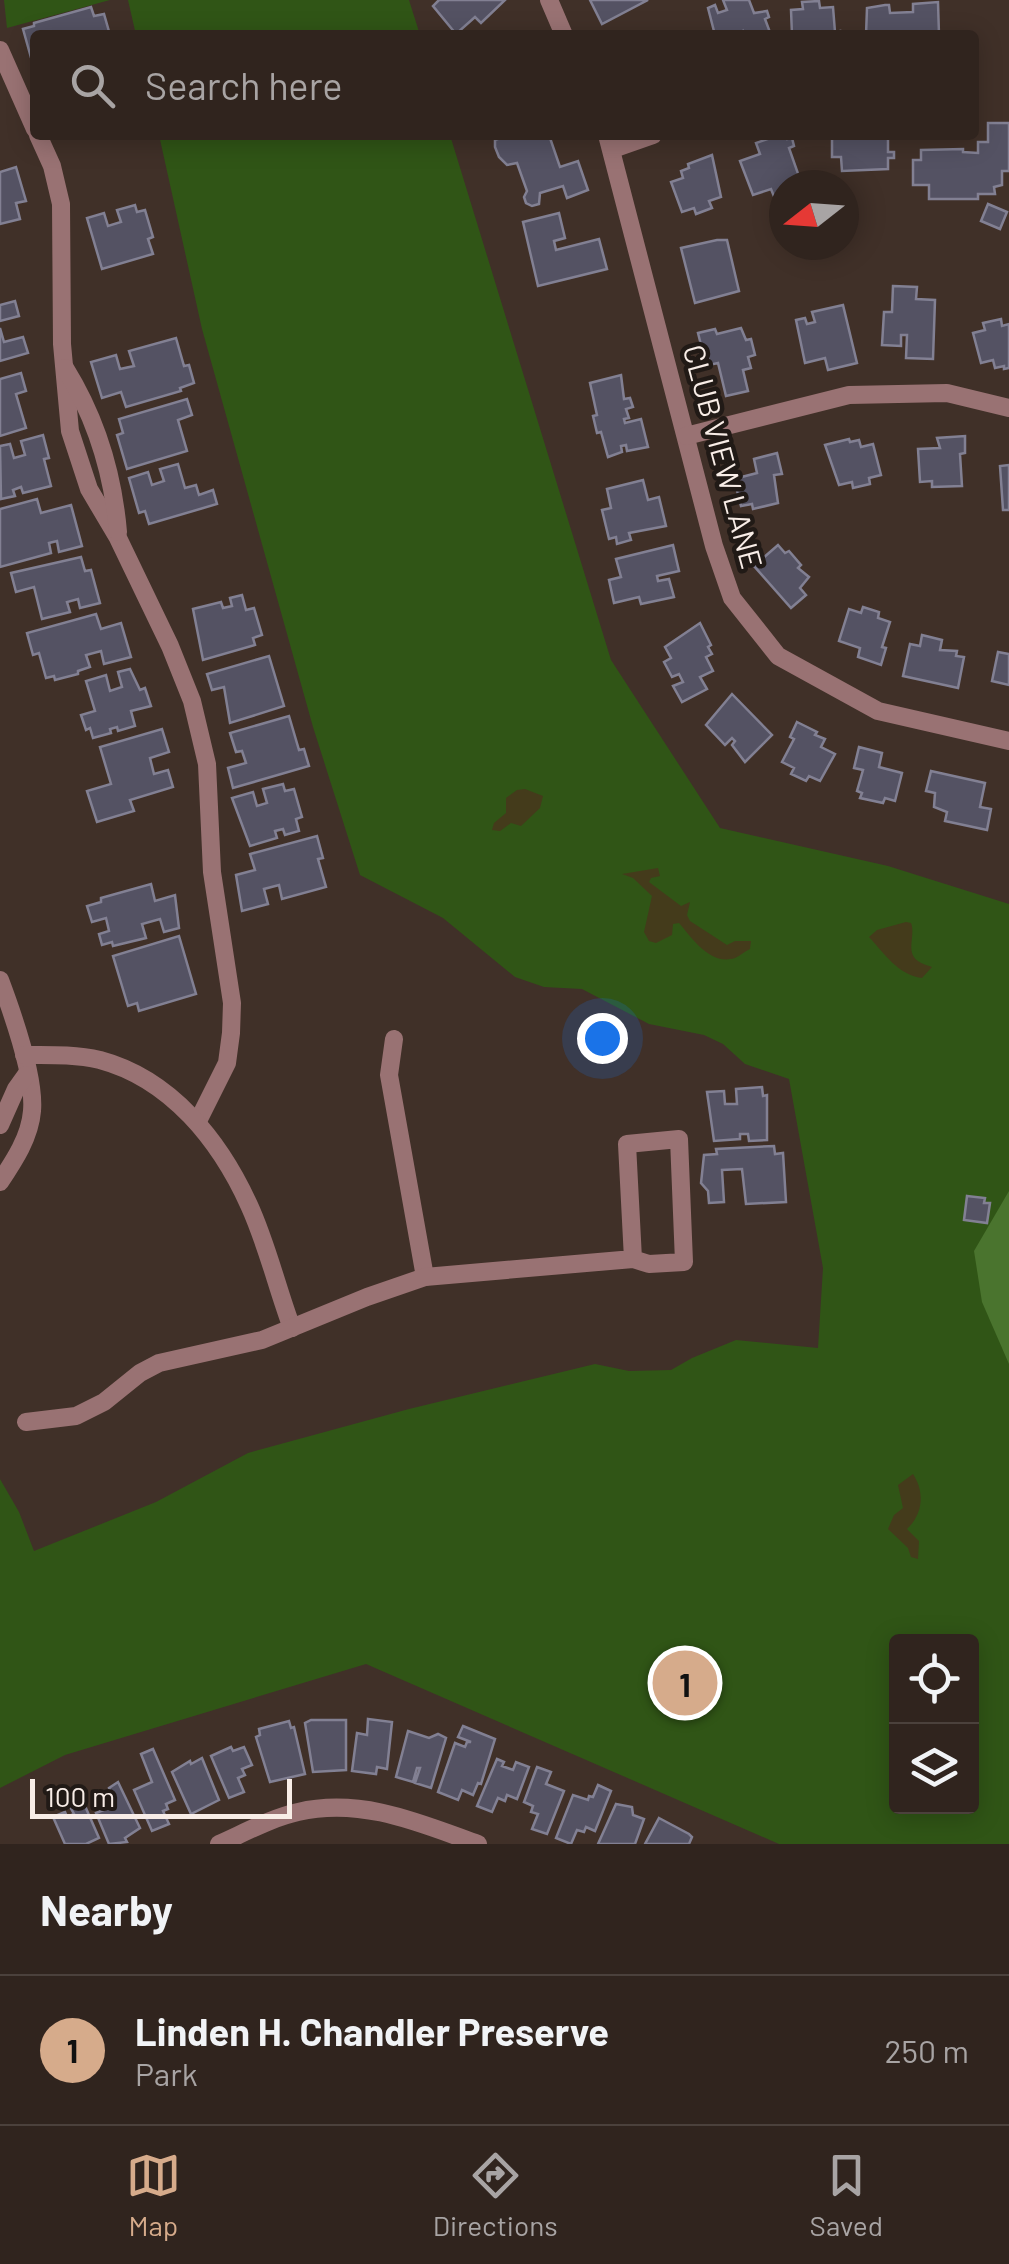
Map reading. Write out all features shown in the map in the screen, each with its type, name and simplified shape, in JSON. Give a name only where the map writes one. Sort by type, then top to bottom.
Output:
[{"type":"street","points":[[549,0],[562,30]]},
{"type":"street","points":[[0,50],[30,118]]},
{"type":"street","points":[[40,140],[52,166],[61,204],[64,366],[90,413],[115,501],[118,538],[185,683],[207,764],[212,872],[232,1003],[227,1063],[198,1121]]},
{"type":"street","name":"CLUB VIEW LANE","points":[[610,142],[714,546],[732,598],[778,656],[878,711],[1009,741]]},
{"type":"street","points":[[686,436],[849,395],[947,393],[1009,408]]},
{"type":"street","points":[[0,980],[24,1056],[32,1110],[25,1139],[0,1182]]},
{"type":"street","points":[[394,1039],[388,1075],[425,1277]]},
{"type":"street","points":[[24,1056],[56,1055],[103,1061],[145,1082],[198,1121],[251,1207],[292,1328]]},
{"type":"street","points":[[0,1125],[26,1075]]},
{"type":"street","points":[[26,1422],[76,1416],[104,1402],[159,1363],[230,1349],[425,1277],[633,1259],[649,1264],[684,1262],[679,1139],[627,1144],[633,1259]]},
{"type":"street","points":[[219,1844],[296,1812],[324,1808],[378,1810],[478,1844]]},
{"type":"green space","points":[[4,0],[110,0],[7,28]]},
{"type":"green space","points":[[128,0],[409,0],[418,30],[135,30]]},
{"type":"green space","points":[[160,140],[452,140],[611,660],[720,828],[888,866],[1009,904],[1009,1844],[779,1844],[366,1664],[65,1755],[0,1788],[0,1479],[19,1512],[34,1551],[156,1502],[248,1453],[409,1409],[595,1364],[629,1371],[671,1370],[736,1340],[818,1348],[823,1268],[789,1079],[745,1064],[723,1044],[704,1035],[649,1024],[582,989],[544,987],[515,977],[443,918],[360,875],[313,727],[202,329]]},
{"type":"green space","points":[[1009,1191],[1009,1364],[982,1302],[974,1251]]},
{"type":"sand","points":[[525,789],[543,796],[540,808],[521,826],[511,823],[500,831],[492,830],[506,813],[506,798]]},
{"type":"sand","points":[[658,868],[660,876],[649,882],[681,906],[690,902],[690,921],[727,945],[751,941],[750,949],[735,958],[718,958],[702,949],[679,923],[673,924],[672,935],[656,943],[649,941],[644,932],[652,896],[633,878],[622,874]]},
{"type":"sand","points":[[911,923],[914,957],[932,967],[922,978],[899,968],[869,937],[877,930]]},
{"type":"sand","points":[[913,1474],[921,1503],[907,1529],[919,1541],[918,1559],[911,1557],[908,1548],[888,1529],[894,1515],[903,1508],[898,1485]]},
{"type":"building","points":[[439,0],[505,0],[481,23],[475,17],[460,30],[453,30],[433,6]]},
{"type":"building","points":[[590,0],[648,0],[602,24]]},
{"type":"building","points":[[723,0],[749,0],[754,13],[767,11],[769,30],[714,30],[708,8],[715,5],[718,13],[727,10]]},
{"type":"building","points":[[819,1],[820,8],[833,7],[835,30],[792,30],[791,10],[803,9],[802,2]]},
{"type":"building","points":[[938,2],[939,30],[866,30],[867,8],[889,5],[890,13],[913,12],[913,4]]},
{"type":"building","points":[[91,7],[94,16],[104,14],[109,30],[30,30],[30,54],[23,29]]},
{"type":"building","points":[[988,123],[1009,123],[1009,171],[1002,171],[1002,185],[994,187],[995,194],[978,194],[978,199],[929,199],[929,185],[913,185],[913,160],[921,160],[921,150],[963,149],[978,153],[978,142],[988,142]]},
{"type":"building","points":[[495,140],[551,140],[560,167],[578,161],[588,190],[567,198],[563,186],[540,193],[539,204],[532,206],[526,203],[527,191],[517,163],[507,165],[495,147]]},
{"type":"building","points":[[792,140],[794,146],[789,148],[797,170],[769,170],[769,190],[753,195],[740,161],[760,154],[756,143]]},
{"type":"building","points":[[832,140],[888,140],[888,152],[894,152],[894,158],[888,158],[888,169],[842,170],[841,157],[832,157]]},
{"type":"building","points":[[712,155],[721,197],[709,201],[712,208],[696,214],[694,208],[682,212],[671,182],[683,178],[681,171],[689,168],[688,164]]},
{"type":"building","points":[[16,167],[26,201],[16,203],[20,219],[0,224],[0,172]]},
{"type":"building","points":[[988,204],[1007,212],[1000,229],[981,221]]},
{"type":"building","points":[[135,205],[137,212],[145,210],[153,237],[148,239],[153,254],[102,269],[87,218],[104,213],[108,226],[121,222],[117,210]]},
{"type":"building","points":[[559,213],[565,238],[554,241],[556,250],[599,239],[607,269],[538,286],[523,222]]},
{"type":"building","points":[[727,240],[739,291],[695,303],[681,248]]},
{"type":"building","points":[[893,286],[917,287],[916,299],[935,300],[933,359],[906,358],[907,335],[901,335],[901,346],[882,345],[884,312],[892,312]]},
{"type":"building","points":[[15,301],[19,316],[0,321],[0,305]]},
{"type":"building","points":[[843,305],[857,363],[828,370],[825,358],[805,363],[796,320],[815,322],[812,312]]},
{"type":"building","points":[[1001,319],[1002,326],[1009,324],[1009,368],[1004,369],[995,368],[993,360],[981,363],[973,333],[985,330],[983,323]]},
{"type":"building","points":[[0,328],[4,342],[23,337],[28,353],[0,361]]},
{"type":"building","points":[[741,328],[746,340],[751,339],[755,355],[748,357],[751,368],[743,370],[748,391],[726,396],[718,363],[709,365],[698,333],[715,329],[717,334]]},
{"type":"building","points":[[176,338],[194,383],[180,388],[181,391],[126,407],[121,392],[102,398],[91,362],[116,355],[120,369],[134,366],[129,351]]},
{"type":"building","points":[[21,373],[26,391],[16,394],[26,428],[0,436],[0,379]]},
{"type":"building","points":[[621,375],[624,399],[630,398],[633,407],[626,409],[629,418],[624,419],[625,423],[641,419],[648,447],[627,451],[626,445],[621,446],[622,452],[608,457],[601,432],[597,433],[590,383]]},
{"type":"building","points":[[187,399],[192,415],[178,420],[187,451],[127,469],[117,435],[123,433],[119,419]]},
{"type":"building","points":[[43,435],[51,486],[23,493],[21,487],[13,490],[15,496],[1,499],[0,446],[10,444],[14,458],[25,455],[21,441]]},
{"type":"building","points":[[965,436],[965,453],[960,454],[962,486],[932,487],[932,481],[920,482],[918,449],[940,448],[937,438]]},
{"type":"building","points":[[859,440],[861,447],[873,444],[881,475],[869,478],[870,484],[853,488],[852,482],[839,485],[825,445]]},
{"type":"building","points":[[777,453],[782,474],[774,475],[778,503],[753,509],[752,504],[741,506],[734,479],[757,473],[754,459]]},
{"type":"building","points":[[178,464],[185,488],[196,485],[199,495],[213,490],[217,504],[149,524],[145,511],[139,513],[129,478],[148,472],[152,485],[164,481],[160,469]]},
{"type":"building","points":[[1009,465],[1009,510],[1003,510],[1000,466]]},
{"type":"building","points":[[643,480],[648,500],[659,497],[666,526],[629,533],[631,540],[617,544],[616,537],[609,539],[602,510],[611,508],[607,489]]},
{"type":"building","points":[[37,499],[41,513],[71,505],[82,546],[59,552],[57,541],[49,543],[51,553],[0,567],[0,509]]},
{"type":"building","points":[[673,545],[679,571],[657,576],[658,581],[669,579],[674,597],[641,604],[639,597],[614,603],[609,580],[621,577],[616,559]]},
{"type":"building","points":[[778,545],[785,553],[789,551],[801,565],[798,568],[809,577],[800,588],[806,595],[791,608],[754,566]]},
{"type":"building","points":[[81,557],[85,571],[91,570],[100,603],[80,608],[78,599],[67,602],[70,612],[42,619],[34,587],[16,592],[11,573]]},
{"type":"building","points":[[242,595],[246,610],[254,608],[262,635],[253,638],[255,645],[203,660],[193,609],[221,602],[223,608],[232,606],[230,598]]},
{"type":"building","points":[[863,607],[879,612],[878,618],[890,622],[881,665],[858,657],[860,648],[839,641],[849,609],[861,613]]},
{"type":"building","points":[[96,614],[101,629],[121,623],[131,657],[104,664],[101,651],[86,655],[90,667],[78,674],[55,680],[54,676],[46,678],[39,653],[33,655],[27,633]]},
{"type":"building","points":[[700,623],[711,645],[708,647],[712,654],[706,657],[713,671],[700,677],[707,689],[682,702],[673,686],[683,682],[679,674],[672,677],[664,662],[671,658],[665,647]]},
{"type":"building","points":[[922,635],[942,640],[940,650],[957,651],[956,656],[964,657],[958,688],[903,676],[910,644],[920,646]]},
{"type":"building","points":[[998,652],[1009,654],[1009,685],[992,681]]},
{"type":"building","points":[[269,656],[284,706],[230,723],[224,687],[212,690],[207,674]]},
{"type":"building","points":[[130,669],[140,690],[145,688],[151,706],[131,711],[135,726],[110,729],[111,733],[93,738],[81,715],[95,711],[86,681],[106,675],[110,691],[122,687],[118,672]]},
{"type":"building","points":[[732,694],[772,735],[745,762],[732,745],[732,738],[725,745],[706,725]]},
{"type":"building","points":[[289,716],[299,750],[304,749],[309,766],[233,788],[228,768],[246,763],[242,751],[236,752],[230,733]]},
{"type":"building","points":[[797,722],[817,732],[815,735],[825,739],[821,747],[835,754],[820,781],[809,776],[806,781],[791,774],[794,768],[782,762],[794,739],[790,737]]},
{"type":"building","points":[[162,729],[169,752],[150,758],[154,774],[168,770],[173,787],[130,800],[134,811],[97,822],[87,791],[111,784],[100,747]]},
{"type":"building","points":[[859,747],[882,753],[879,767],[902,773],[895,801],[885,798],[883,803],[860,798],[862,793],[857,791],[863,770],[854,768]]},
{"type":"building","points":[[931,771],[985,783],[980,807],[991,809],[987,830],[945,821],[947,812],[934,807],[935,793],[926,791]]},
{"type":"building","points":[[283,784],[285,791],[294,789],[302,817],[296,819],[299,831],[285,835],[283,829],[275,831],[277,838],[250,846],[232,798],[253,792],[257,806],[267,803],[263,789]]},
{"type":"building","points":[[317,836],[323,858],[318,859],[326,887],[282,899],[279,885],[264,889],[268,904],[242,911],[236,875],[255,870],[250,854]]},
{"type":"building","points":[[151,884],[155,901],[175,895],[179,928],[164,932],[160,919],[142,924],[146,938],[102,945],[99,934],[109,931],[106,918],[92,922],[87,906],[101,902],[101,898]]},
{"type":"building","points":[[179,936],[196,994],[139,1011],[137,1003],[128,1006],[113,956]]},
{"type":"building","points":[[762,1087],[763,1096],[767,1095],[767,1140],[749,1141],[748,1134],[740,1134],[740,1139],[714,1141],[707,1092],[724,1091],[725,1104],[737,1104],[736,1089]]},
{"type":"building","points":[[774,1146],[775,1154],[783,1153],[786,1202],[746,1204],[742,1169],[722,1170],[724,1202],[709,1203],[708,1191],[701,1183],[704,1155],[717,1154],[716,1149]]},
{"type":"building","points":[[967,1196],[985,1198],[984,1203],[990,1203],[987,1223],[964,1220]]},
{"type":"building","points":[[368,1719],[392,1722],[387,1769],[377,1767],[376,1774],[352,1771],[357,1733],[367,1735]]},
{"type":"building","points":[[346,1720],[346,1770],[313,1772],[305,1723]]},
{"type":"building","points":[[289,1721],[294,1727],[305,1774],[270,1782],[256,1737],[260,1735],[259,1729]]},
{"type":"building","points":[[463,1726],[495,1739],[481,1784],[478,1783],[473,1795],[462,1790],[458,1800],[438,1792],[455,1743],[465,1747],[471,1742],[458,1737]]},
{"type":"building","points":[[408,1731],[429,1738],[438,1734],[446,1738],[431,1788],[415,1783],[420,1768],[413,1782],[396,1777]]},
{"type":"building","points":[[231,1747],[233,1751],[244,1747],[252,1765],[242,1769],[245,1775],[238,1778],[244,1792],[229,1798],[211,1756]]},
{"type":"building","points":[[153,1749],[175,1800],[166,1804],[168,1809],[163,1811],[169,1824],[152,1831],[134,1790],[152,1782],[141,1754]]},
{"type":"building","points":[[202,1758],[219,1800],[191,1814],[172,1772]]},
{"type":"building","points":[[497,1759],[513,1770],[516,1762],[529,1767],[517,1799],[507,1795],[505,1801],[498,1798],[492,1812],[477,1806]]},
{"type":"building","points":[[537,1767],[551,1772],[546,1784],[564,1791],[547,1834],[532,1829],[538,1814],[531,1812],[533,1806],[524,1802]]},
{"type":"building","points":[[118,1782],[140,1828],[125,1838],[127,1842],[109,1844],[96,1813],[106,1809],[102,1800],[112,1796],[109,1788]]},
{"type":"building","points":[[598,1785],[611,1791],[595,1831],[586,1827],[584,1832],[577,1830],[571,1844],[556,1838],[573,1795],[588,1800]]},
{"type":"building","points":[[78,1790],[99,1838],[86,1844],[65,1844],[53,1817],[65,1812],[67,1817],[74,1814],[64,1796]]},
{"type":"building","points":[[616,1804],[632,1807],[633,1815],[644,1819],[635,1844],[598,1844]]},
{"type":"building","points":[[659,1818],[689,1834],[689,1844],[645,1844]]},
{"type":"place","name":"Linden H. Chandler Preserve","points":[[685,1683]]}]
